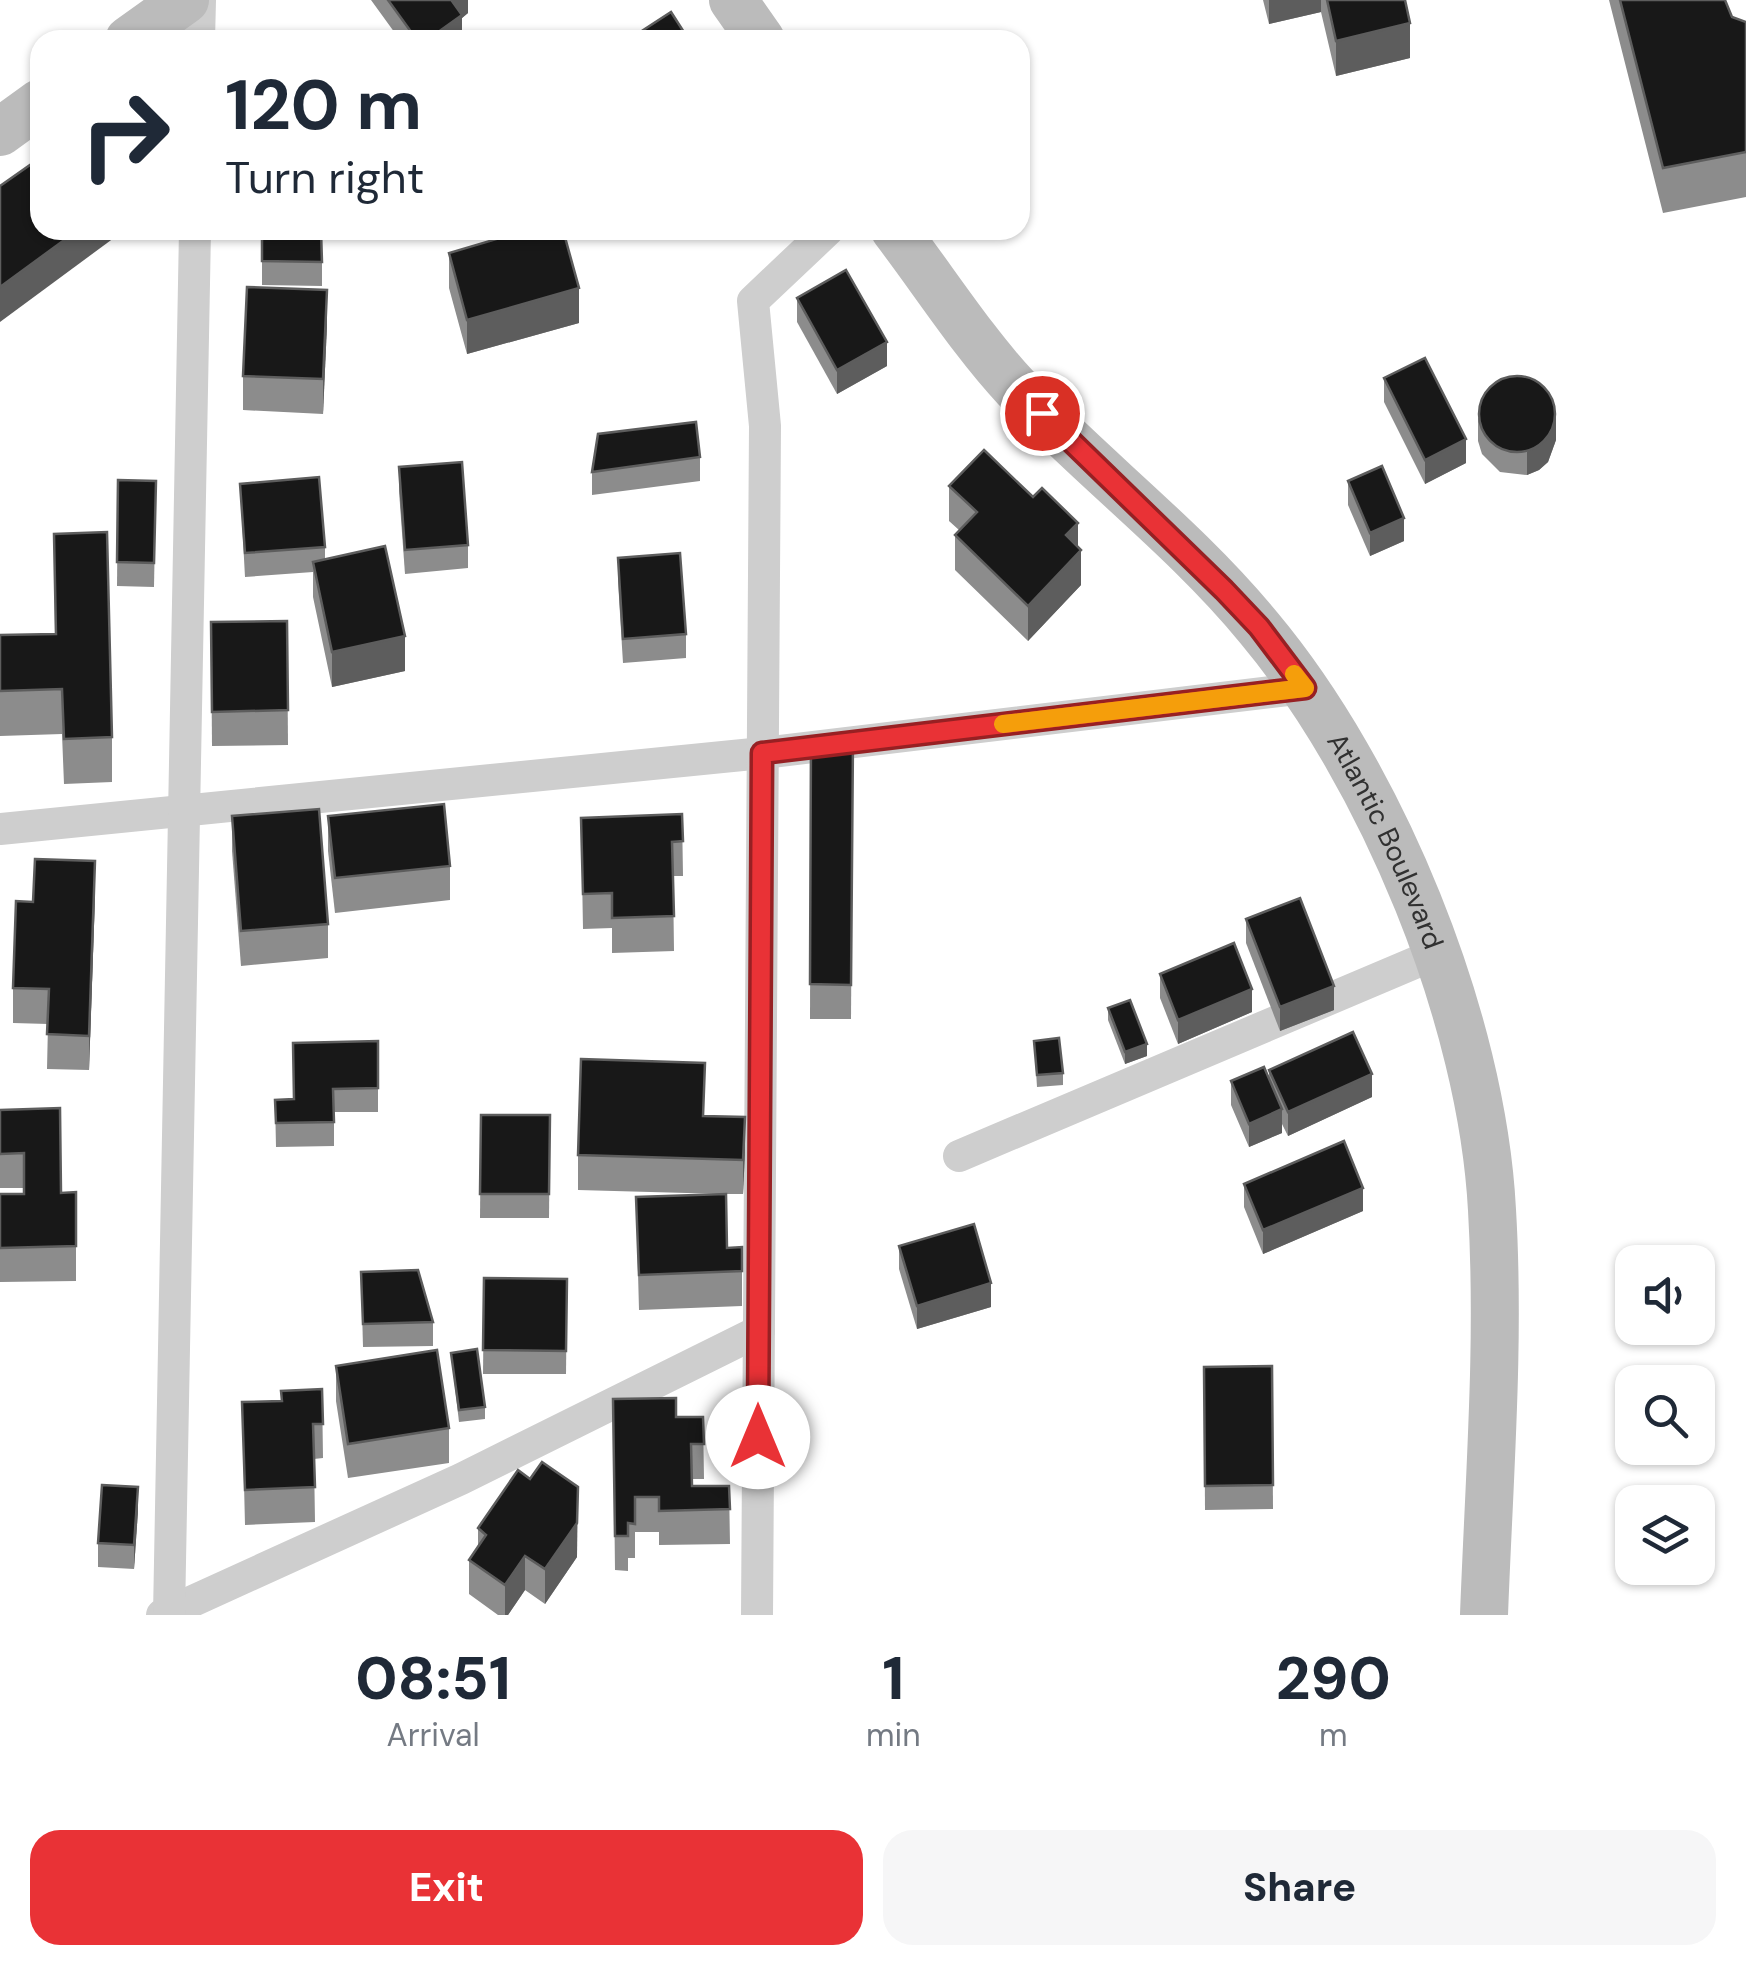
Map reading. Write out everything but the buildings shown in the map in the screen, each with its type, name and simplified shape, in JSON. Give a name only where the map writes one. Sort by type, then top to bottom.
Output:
[{"type":"street","points":[[143,30],[185,0]]},
{"type":"street","points":[[199,30],[200,0]]},
{"type":"street","points":[[733,0],[754,30]]},
{"type":"street","points":[[0,132],[30,110]]},
{"type":"street","points":[[195,240],[167,1614],[461,1479],[759,1330]]},
{"type":"street","points":[[757,1615],[765,426],[753,301],[817,240]]},
{"type":"street","name":"Atlantic Boulevard","points":[[903,240],[1014,386],[1259,627],[1305,688],[1395,849],[1438,952],[1480,1122],[1492,1206],[1495,1300],[1484,1615]]},
{"type":"street","points":[[0,829],[762,753],[1305,688]]},
{"type":"street","points":[[959,1156],[1438,952]]},
{"type":"slow traffic","points":[[1003,724],[1305,688],[1294,674]]},
{"type":"route","points":[[758,1437],[762,753],[1305,688],[1259,627],[1224,590],[1042,413]]}]
